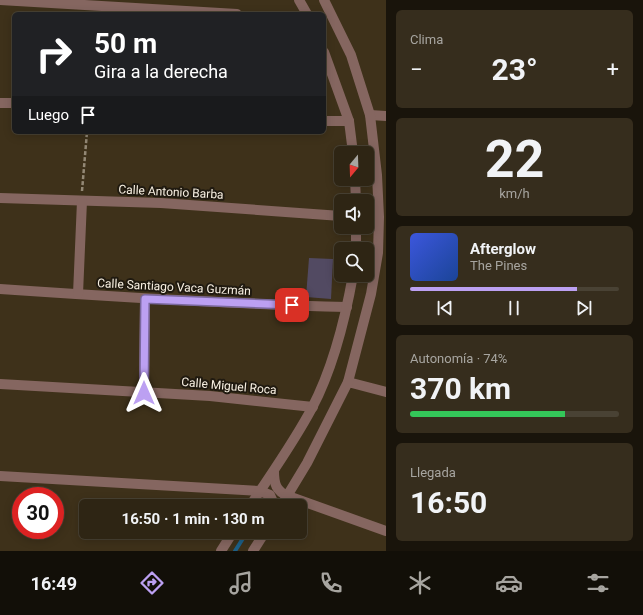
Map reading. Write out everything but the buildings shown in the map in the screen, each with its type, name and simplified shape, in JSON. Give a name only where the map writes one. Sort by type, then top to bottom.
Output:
[{"type":"street","points":[[0,0],[206,12]]},
{"type":"street","points":[[299,0],[306,12]]},
{"type":"street","points":[[286,499],[307,463],[348,382],[372,294],[382,218],[370,115],[351,56],[328,14],[324,0]]},
{"type":"street","points":[[66,3],[66,12]]},
{"type":"street","points":[[326,58],[349,122],[352,146]]},
{"type":"street","points":[[0,103],[12,103]]},
{"type":"street","points":[[370,115],[386,116]]},
{"type":"street","points":[[326,121],[349,122]]},
{"type":"street","name":"Calle Antonio Barba","points":[[0,198],[161,203],[334,215]]},
{"type":"street","points":[[78,294],[82,201]]},
{"type":"street","points":[[255,499],[274,471],[313,407],[327,374],[347,307],[352,282]]},
{"type":"street","name":"Calle Santiago Vaca Guzmán","points":[[0,289],[145,299],[347,307]]},
{"type":"street","points":[[144,393],[145,299]]},
{"type":"street","points":[[348,382],[386,392]]},
{"type":"street","name":"Calle Miguel Roca","points":[[0,384],[210,396],[313,407]]},
{"type":"street","points":[[274,471],[274,482],[279,492],[386,531]]},
{"type":"street","points":[[0,476],[260,491],[270,495],[271,499]]},
{"type":"street","points":[[221,551],[229,539]]},
{"type":"street","points":[[253,551],[261,539]]},
{"type":"path","points":[[82,201],[87,134]]},
{"type":"waterway","points":[[235,551],[243,539]]},
{"type":"route","points":[[144,393],[145,299],[292,305]]}]
